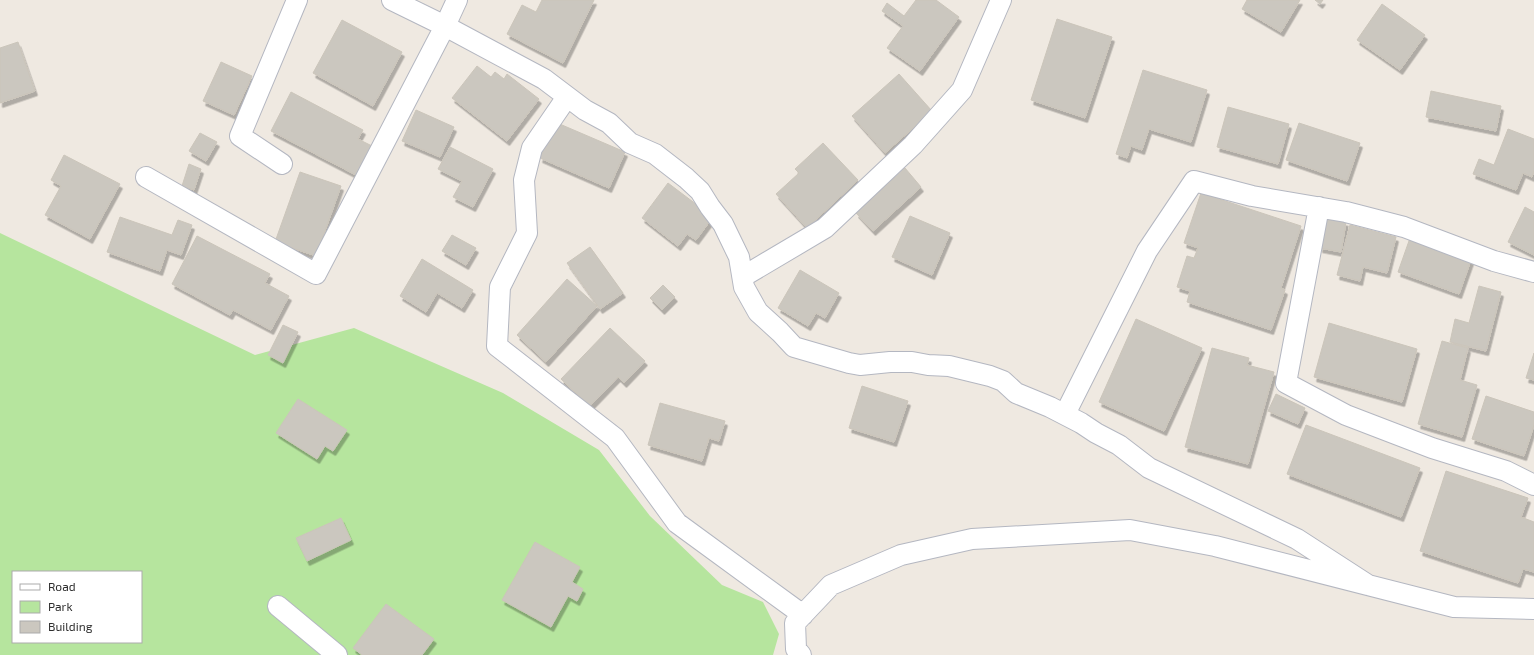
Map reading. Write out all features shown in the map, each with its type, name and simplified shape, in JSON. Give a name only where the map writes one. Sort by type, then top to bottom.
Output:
[{"type":"street","points":[[282,164],[240,136],[297,0]]},
{"type":"street","points":[[392,0],[445,26],[544,79],[585,110],[609,123],[630,143],[655,154],[686,178],[700,191],[723,224],[739,257],[744,276],[744,287],[758,312],[794,347],[834,360],[860,365],[890,362],[912,362],[928,365],[949,366],[990,376],[1003,381],[1016,393],[1065,414],[1119,445],[1149,468],[1179,481],[1297,539],[1368,585]]},
{"type":"street","points":[[146,177],[316,274],[445,26],[457,0]]},
{"type":"street","points":[[744,276],[825,228],[913,145],[962,90],[1001,0]]},
{"type":"street","points":[[567,97],[532,148],[524,180],[527,233],[500,287],[497,346],[615,438],[677,523],[803,615]]},
{"type":"street","points":[[1065,414],[1147,251],[1194,182],[1252,196],[1346,212],[1404,227],[1494,261],[1534,272]]},
{"type":"street","points":[[1319,207],[1286,383],[1346,415],[1432,448],[1506,471],[1534,485]]},
{"type":"street","points":[[801,655],[796,649],[795,623],[831,585],[901,555],[972,539],[1048,534],[1130,530],[1215,546],[1454,607],[1534,609]]},
{"type":"street","points":[[278,606],[336,655]]},
{"type":"green space","points":[[0,233],[255,355],[354,328],[503,393],[599,450],[650,516],[722,585],[763,602],[779,634],[773,655],[0,655]]},
{"type":"building","points":[[542,0],[594,0],[563,63],[507,34],[522,5],[536,12]]},
{"type":"building","points":[[916,0],[936,0],[959,17],[920,71],[887,48],[903,26],[882,11],[887,3],[904,16]]},
{"type":"building","points":[[1247,0],[1300,0],[1281,32],[1242,9]]},
{"type":"building","points":[[1315,0],[1323,0],[1320,4]]},
{"type":"building","points":[[1382,4],[1425,35],[1400,70],[1357,40]]},
{"type":"building","points":[[1057,19],[1112,37],[1085,118],[1031,100]]},
{"type":"building","points":[[342,20],[402,52],[373,106],[313,73]]},
{"type":"building","points":[[18,42],[35,91],[0,103],[0,48]]},
{"type":"building","points":[[221,62],[252,76],[234,115],[203,101]]},
{"type":"building","points":[[477,66],[491,77],[495,72],[504,79],[507,74],[539,99],[507,141],[452,98]]},
{"type":"building","points":[[1143,70],[1207,90],[1191,142],[1149,129],[1142,150],[1131,146],[1127,158],[1116,154]]},
{"type":"building","points":[[899,74],[932,111],[885,153],[852,116]]},
{"type":"building","points":[[1431,91],[1501,106],[1496,131],[1426,117]]},
{"type":"building","points":[[291,92],[363,130],[358,139],[374,147],[358,176],[271,131]]},
{"type":"building","points":[[1228,107],[1289,124],[1278,164],[1217,147]]},
{"type":"building","points":[[416,110],[454,127],[440,157],[402,141]]},
{"type":"building","points":[[555,122],[625,152],[609,188],[540,158]]},
{"type":"building","points":[[1299,123],[1360,143],[1347,181],[1286,160]]},
{"type":"building","points":[[1508,129],[1534,139],[1534,171],[1532,177],[1523,173],[1516,190],[1473,174],[1479,159],[1494,165]]},
{"type":"building","points":[[200,133],[217,142],[206,161],[189,151]]},
{"type":"building","points":[[823,143],[858,180],[807,228],[776,194],[799,173],[795,169]]},
{"type":"building","points":[[450,147],[493,169],[473,207],[453,197],[462,181],[438,169]]},
{"type":"building","points":[[64,155],[120,184],[90,239],[45,215],[61,186],[51,180]]},
{"type":"building","points":[[189,164],[201,169],[194,190],[182,186]]},
{"type":"building","points":[[905,168],[921,187],[873,231],[856,213]]},
{"type":"building","points":[[300,172],[341,186],[316,256],[275,242]]},
{"type":"building","points":[[668,183],[713,217],[696,240],[687,234],[678,246],[642,218]]},
{"type":"building","points":[[1201,193],[1301,226],[1281,288],[1285,290],[1271,330],[1187,302],[1190,291],[1177,287],[1187,256],[1194,258],[1198,248],[1184,243]]},
{"type":"building","points":[[1525,207],[1534,212],[1534,255],[1508,242]]},
{"type":"building","points":[[910,216],[950,233],[932,275],[892,257]]},
{"type":"building","points":[[120,217],[172,235],[178,220],[192,225],[181,255],[167,250],[160,271],[107,252]]},
{"type":"building","points":[[1325,219],[1346,222],[1341,252],[1320,248]]},
{"type":"building","points":[[1350,225],[1396,237],[1387,273],[1363,267],[1360,281],[1337,275]]},
{"type":"building","points":[[452,235],[476,248],[466,265],[442,251]]},
{"type":"building","points":[[197,236],[270,274],[265,283],[289,296],[271,330],[233,310],[230,315],[172,284]]},
{"type":"building","points":[[1410,238],[1471,260],[1459,294],[1398,272]]},
{"type":"building","points":[[590,247],[623,293],[600,309],[567,263]]},
{"type":"building","points":[[422,259],[473,290],[462,308],[437,293],[426,312],[400,296]]},
{"type":"building","points":[[800,270],[839,293],[825,318],[816,313],[808,326],[778,308]]},
{"type":"building","points":[[567,279],[597,306],[546,362],[517,335]]},
{"type":"building","points":[[663,285],[675,297],[662,310],[650,298]]},
{"type":"building","points":[[1479,286],[1501,292],[1486,351],[1450,342],[1455,319],[1469,323]]},
{"type":"building","points":[[1136,319],[1202,348],[1164,431],[1099,402]]},
{"type":"building","points":[[1329,323],[1417,349],[1402,402],[1314,377]]},
{"type":"building","points":[[283,325],[298,332],[283,363],[268,355]]},
{"type":"building","points":[[610,328],[645,361],[624,383],[618,377],[590,406],[561,379]]},
{"type":"building","points":[[1442,341],[1468,348],[1460,380],[1477,385],[1462,437],[1418,424]]},
{"type":"building","points":[[1212,348],[1249,358],[1247,365],[1274,372],[1248,464],[1185,447]]},
{"type":"building","points":[[1534,353],[1534,380],[1526,378]]},
{"type":"building","points":[[862,386],[908,401],[894,442],[849,428]]},
{"type":"building","points":[[1276,394],[1305,408],[1298,424],[1268,411]]},
{"type":"building","points":[[1486,396],[1534,412],[1534,425],[1524,456],[1472,439]]},
{"type":"building","points":[[298,399],[347,430],[333,451],[325,446],[317,459],[276,433]]},
{"type":"building","points":[[660,403],[725,421],[719,441],[709,438],[702,461],[648,445]]},
{"type":"building","points":[[1306,425],[1420,468],[1401,517],[1287,474]]},
{"type":"building","points":[[1446,471],[1528,498],[1521,517],[1534,522],[1534,572],[1523,569],[1518,583],[1420,551]]},
{"type":"building","points":[[341,518],[351,540],[307,561],[296,538]]},
{"type":"building","points":[[535,542],[580,567],[572,582],[583,589],[577,601],[568,596],[551,627],[502,600]]},
{"type":"building","points":[[386,604],[434,639],[422,655],[362,655],[353,648]]}]
